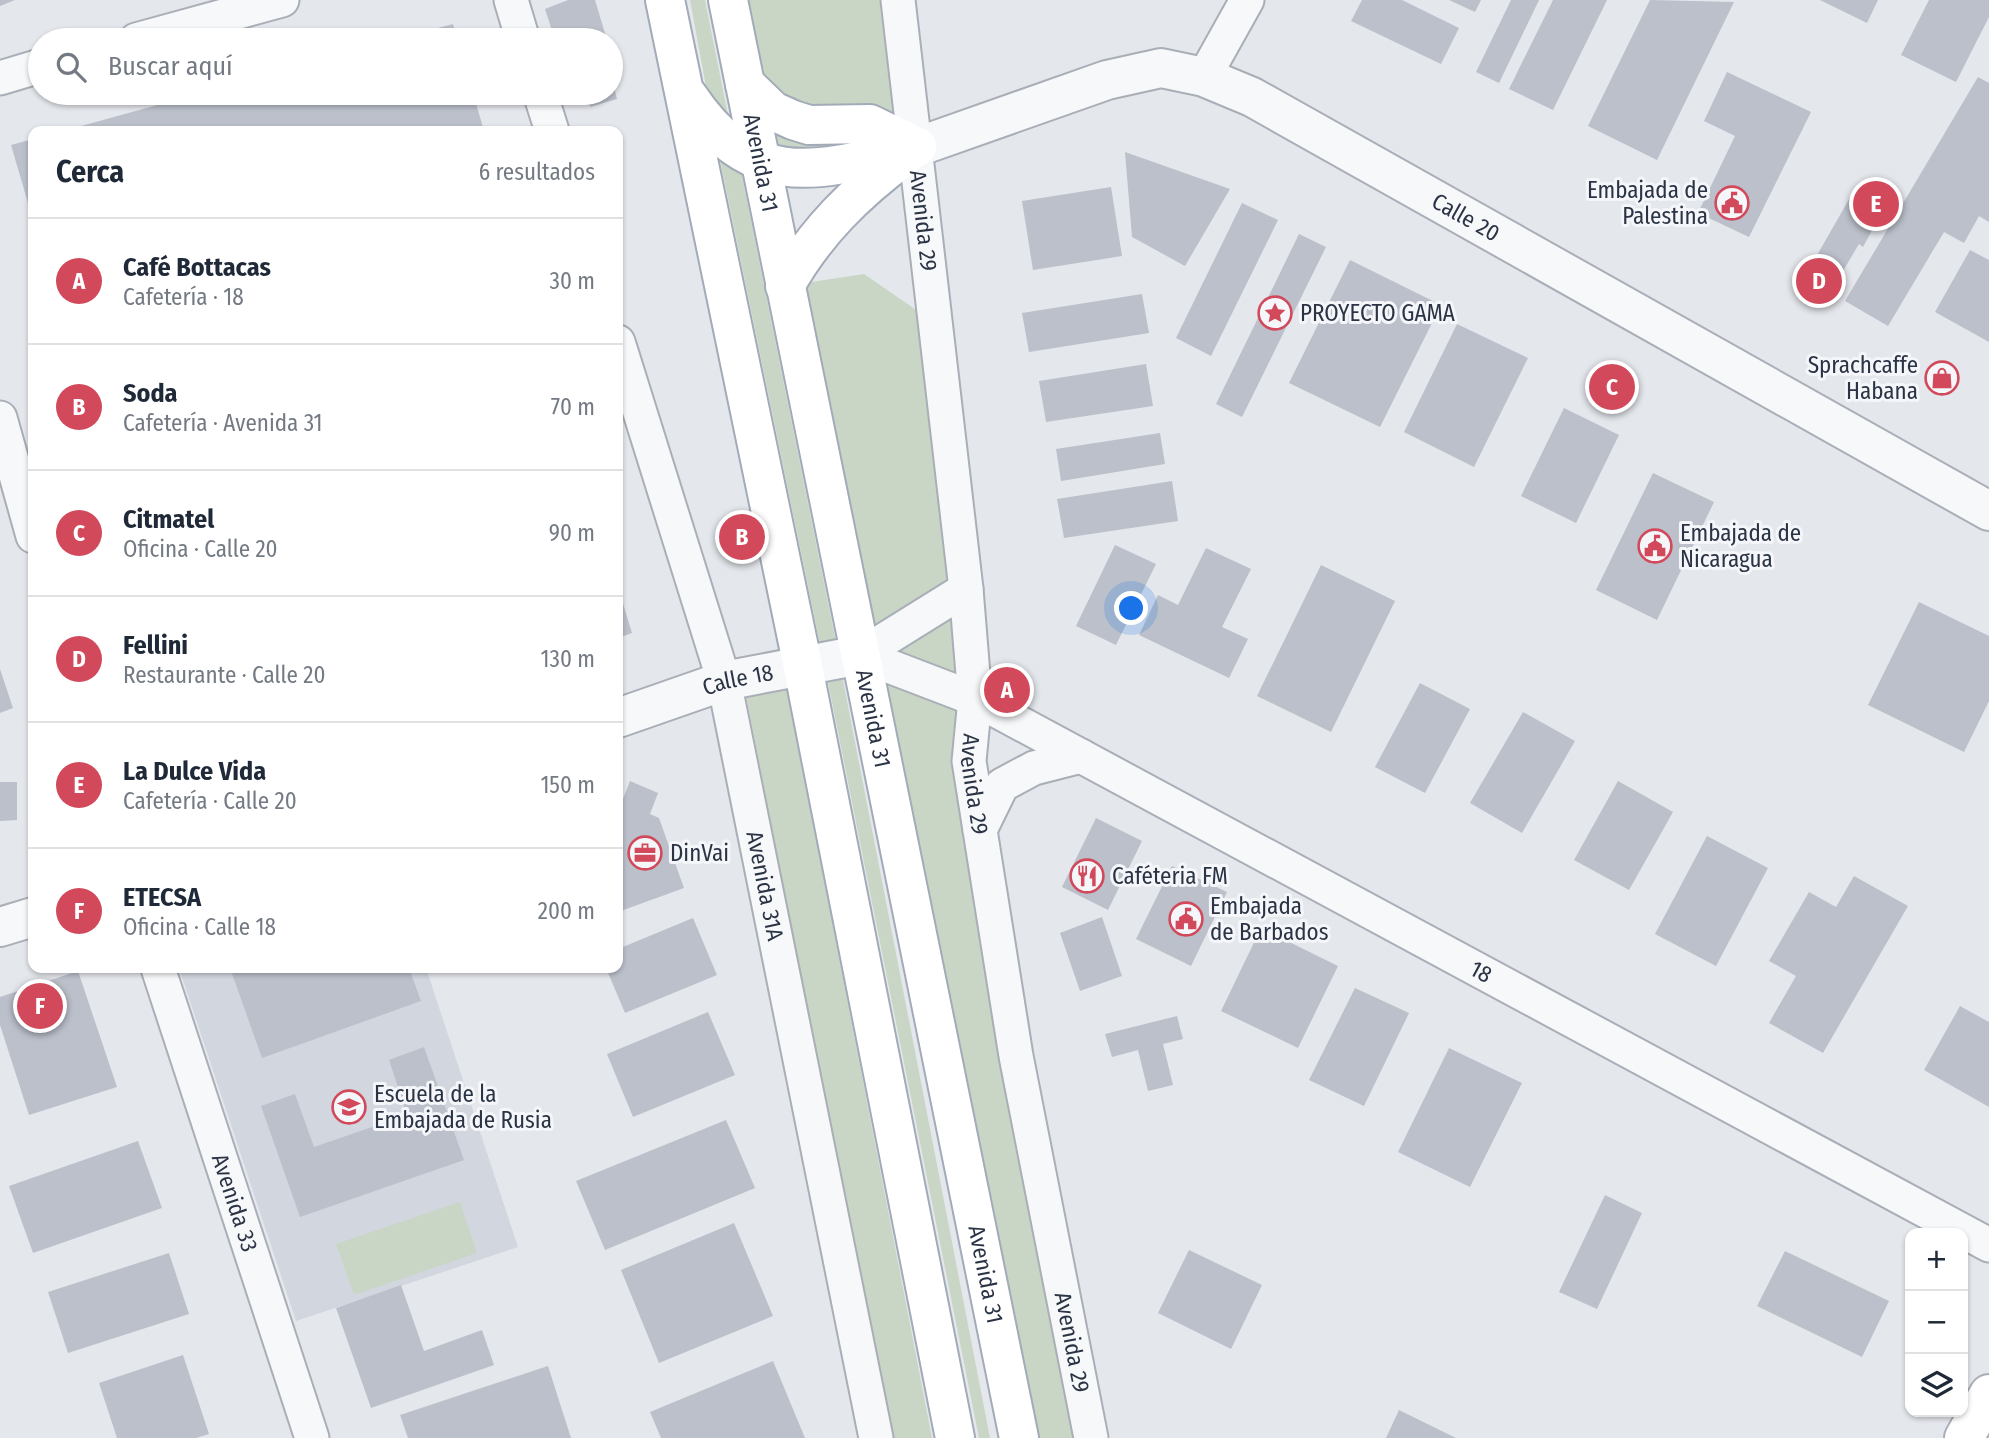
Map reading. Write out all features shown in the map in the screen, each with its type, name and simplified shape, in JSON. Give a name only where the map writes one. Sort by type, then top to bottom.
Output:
[{"type":"main road","points":[[665,0],[803,667],[955,1438]]},
{"type":"main road","name":"Avenida 31","points":[[728,0],[1019,1438]]},
{"type":"main road","points":[[745,84],[773,111],[793,120],[809,125],[870,124],[917,147]]},
{"type":"main road","points":[[685,92],[705,122],[761,164],[796,169],[845,164],[917,147]]},
{"type":"main road","points":[[785,286],[805,250],[826,226],[873,180],[917,147]]},
{"type":"main road","points":[[1964,1438],[1989,1394]]},
{"type":"street","points":[[180,28],[282,0]]},
{"type":"street","points":[[511,0],[519,28]]},
{"type":"street","name":"Avenida 29","points":[[898,0],[966,589],[975,699],[969,761],[1016,1056],[1091,1438]]},
{"type":"street","points":[[1204,77],[1247,0]]},
{"type":"street","name":"Calle 20","points":[[917,147],[1107,80],[1161,68],[1204,77],[1252,97],[1989,511]]},
{"type":"street","points":[[0,78],[28,70]]},
{"type":"street","points":[[544,105],[550,126]]},
{"type":"street","name":"Avenida 31A","points":[[623,358],[724,681],[876,1438]]},
{"type":"street","points":[[0,418],[28,518]]},
{"type":"street","name":"Calle 18","points":[[623,716],[724,681],[860,655],[966,589]]},
{"type":"street","points":[[860,655],[975,699]]},
{"type":"street","name":"18","points":[[975,699],[1989,1245]]},
{"type":"street","points":[[980,830],[1002,785],[1034,768],[1081,756]]},
{"type":"street","points":[[0,927],[28,919]]},
{"type":"street","name":"Avenida 33","points":[[160,973],[312,1438]]},
{"type":"shaded area","name":"Escuela de la Embajada de Rusia","points":[[181,973],[428,973],[518,1247],[296,1321]]},
{"type":"green space","points":[[690,0],[705,0],[730,125],[709,103]]},
{"type":"green space","points":[[728,0],[898,0],[917,147],[761,164]]},
{"type":"green space","points":[[718,150],[738,161],[742,176],[837,647],[821,649]]},
{"type":"green space","points":[[864,274],[935,323],[975,699],[1091,1438],[1019,1438],[785,286]]},
{"type":"green space","points":[[842,675],[990,1438],[979,1438],[827,677]]},
{"type":"green space","points":[[786,683],[932,1438],[891,1438],[745,690]]},
{"type":"green space","points":[[460,1202],[477,1253],[354,1295],[336,1244]]},
{"type":"building","points":[[0,0],[15,0],[0,6]]},
{"type":"building","points":[[568,0],[595,0],[603,28],[551,28],[545,9]]},
{"type":"building","points":[[1362,0],[1402,0],[1459,28],[1441,64],[1351,21]]},
{"type":"building","points":[[1449,0],[1481,0],[1475,12]]},
{"type":"building","points":[[1511,0],[1539,0],[1499,83],[1476,72]]},
{"type":"building","points":[[1553,0],[1607,0],[1553,110],[1509,89]]},
{"type":"building","points":[[1650,0],[1734,2],[1657,160],[1588,126]]},
{"type":"building","points":[[1820,0],[1878,0],[1867,23]]},
{"type":"building","points":[[1929,0],[1989,0],[1989,17],[1956,82],[1901,55]]},
{"type":"building","points":[[453,24],[454,28],[438,28]]},
{"type":"building","points":[[1727,72],[1811,112],[1749,237],[1698,213],[1735,136],[1704,121]]},
{"type":"building","points":[[1978,77],[1989,83],[1989,222],[1979,216],[1964,243],[1944,232],[1888,326],[1845,301]]},
{"type":"building","points":[[157,105],[476,105],[483,126],[81,126]]},
{"type":"building","points":[[28,140],[28,203],[11,145]]},
{"type":"building","points":[[1125,152],[1230,189],[1185,266],[1132,237]]},
{"type":"building","points":[[1111,187],[1122,256],[1033,270],[1022,201]]},
{"type":"building","points":[[1856,187],[1886,205],[1863,247],[1859,244],[1834,286],[1808,271]]},
{"type":"building","points":[[1242,203],[1278,220],[1211,356],[1176,338]]},
{"type":"building","points":[[1299,234],[1326,247],[1242,417],[1216,404]]},
{"type":"building","points":[[1970,250],[1989,260],[1989,342],[1935,312]]},
{"type":"building","points":[[1350,260],[1441,305],[1380,427],[1289,383]]},
{"type":"building","points":[[1142,294],[1149,333],[1029,352],[1022,313]]},
{"type":"building","points":[[1457,324],[1528,358],[1474,467],[1404,432]]},
{"type":"building","points":[[1146,364],[1153,406],[1046,422],[1039,381]]},
{"type":"building","points":[[1564,408],[1619,435],[1576,523],[1521,496]]},
{"type":"building","points":[[1160,433],[1165,464],[1061,481],[1056,449]]},
{"type":"building","name":"Embajada de Nicaragua","points":[[1653,473],[1714,502],[1657,620],[1596,590]]},
{"type":"building","points":[[1172,481],[1178,521],[1064,538],[1057,499]]},
{"type":"building","points":[[1115,545],[1156,564],[1116,645],[1076,626]]},
{"type":"building","points":[[1206,548],[1251,569],[1222,627],[1248,639],[1229,678],[1139,635],[1158,595],[1178,605]]},
{"type":"building","points":[[1321,565],[1395,601],[1331,732],[1257,696]]},
{"type":"building","points":[[1919,602],[1989,636],[1989,701],[1964,752],[1868,705]]},
{"type":"building","points":[[623,603],[632,633],[623,636]]},
{"type":"building","points":[[0,669],[13,708],[0,713]]},
{"type":"building","points":[[1420,683],[1470,709],[1425,793],[1375,767]]},
{"type":"building","points":[[1523,712],[1575,741],[1522,833],[1470,803]]},
{"type":"building","name":"DinVai","points":[[630,781],[658,793],[650,814],[659,818],[684,888],[623,910],[623,799]]},
{"type":"building","points":[[1618,781],[1673,812],[1629,890],[1574,860]]},
{"type":"building","points":[[0,782],[17,782],[17,820],[0,821]]},
{"type":"building","points":[[1096,818],[1142,841],[1108,910],[1062,887]]},
{"type":"building","points":[[1707,836],[1768,868],[1716,966],[1655,934]]},
{"type":"building","points":[[1172,866],[1227,892],[1191,966],[1136,939]]},
{"type":"building","points":[[1854,876],[1908,906],[1823,1053],[1769,1023],[1796,976],[1769,961],[1809,892],[1836,907]]},
{"type":"building","points":[[1102,917],[1122,976],[1080,991],[1060,933]]},
{"type":"building","points":[[693,918],[717,975],[625,1013],[608,973],[623,973],[623,947]]},
{"type":"building","points":[[1261,928],[1338,966],[1298,1048],[1221,1011]]},
{"type":"building","points":[[79,973],[117,1087],[29,1115],[0,1025],[0,997]]},
{"type":"building","points":[[232,973],[411,973],[421,1001],[262,1058]]},
{"type":"building","points":[[1355,988],[1409,1013],[1364,1106],[1309,1080]]},
{"type":"building","points":[[1960,1006],[1989,1022],[1989,1107],[1924,1070]]},
{"type":"building","points":[[708,1012],[735,1075],[633,1117],[607,1054]]},
{"type":"building","points":[[1177,1016],[1183,1039],[1163,1044],[1173,1085],[1148,1091],[1138,1050],[1112,1057],[1105,1034]]},
{"type":"building","points":[[424,1047],[464,1160],[300,1217],[261,1106],[295,1094],[314,1147],[407,1115],[389,1060]]},
{"type":"building","points":[[1449,1048],[1522,1083],[1470,1187],[1398,1152]]},
{"type":"building","points":[[726,1120],[755,1188],[605,1250],[576,1181]]},
{"type":"building","points":[[138,1141],[162,1208],[33,1253],[9,1186]]},
{"type":"building","points":[[1605,1195],[1642,1213],[1597,1309],[1559,1292]]},
{"type":"building","points":[[734,1223],[773,1316],[659,1363],[621,1270]]},
{"type":"building","points":[[1189,1250],[1262,1285],[1231,1349],[1158,1313]]},
{"type":"building","points":[[1785,1251],[1889,1301],[1862,1357],[1757,1306]]},
{"type":"building","points":[[169,1253],[189,1314],[68,1353],[48,1292]]},
{"type":"building","points":[[401,1285],[424,1351],[482,1330],[494,1365],[371,1408],[336,1308]]},
{"type":"building","points":[[183,1355],[209,1434],[196,1438],[117,1438],[99,1383]]},
{"type":"building","points":[[773,1361],[805,1438],[661,1438],[650,1412]]},
{"type":"building","points":[[548,1366],[571,1438],[408,1438],[400,1415]]},
{"type":"building","points":[[1399,1410],[1456,1438],[1386,1438]]},
{"type":"place","name":"Embajada de Palestina","points":[[1732,203]]},
{"type":"place","name":"La Dulce Vida","points":[[1876,204]]},
{"type":"place","name":"Fellini","points":[[1819,281]]},
{"type":"place","name":"PROYECTO GAMA","points":[[1275,313]]},
{"type":"place","name":"Sprachcaffe Habana","points":[[1942,378]]},
{"type":"place","name":"Citmatel","points":[[1612,387]]},
{"type":"place","name":"Soda","points":[[742,537]]},
{"type":"place","name":"Embajada de Nicaragua","points":[[1655,546]]},
{"type":"place","name":"Café Bottacas","points":[[1007,690]]},
{"type":"place","name":"DinVai","points":[[645,853]]},
{"type":"place","name":"Caféteria FM","points":[[1087,876]]},
{"type":"place","name":"Embajada de Barbados","points":[[1186,919]]},
{"type":"place","name":"ETECSA","points":[[40,1006]]},
{"type":"place","name":"Escuela de la Embajada de Rusia","points":[[349,1107]]}]
